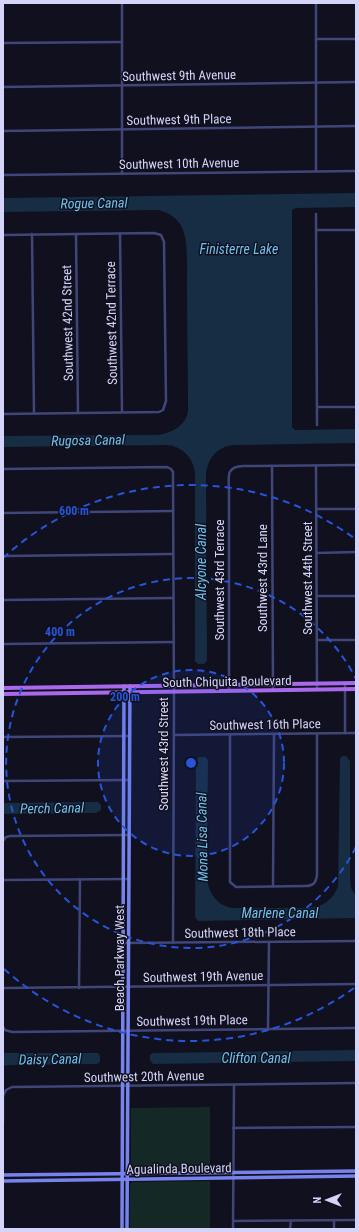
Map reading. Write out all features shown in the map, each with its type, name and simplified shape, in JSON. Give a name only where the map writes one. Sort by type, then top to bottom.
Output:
[{"type":"main road","name":"South Chiquita Boulevard","points":[[3,688],[356,684]]},
{"type":"main road","name":"South Chiquita Boulevard","points":[[3,694],[356,689]]},
{"type":"street","points":[[122,3],[122,174]]},
{"type":"street","points":[[316,3],[316,171]]},
{"type":"street","points":[[316,39],[356,39]]},
{"type":"street","points":[[3,43],[122,42]]},
{"type":"street","name":"Southwest 9th Avenue","points":[[3,87],[356,82]]},
{"type":"street","name":"Southwest 9th Place","points":[[3,131],[356,126]]},
{"type":"street","name":"Southwest 10th Avenue","points":[[3,175],[356,171]]},
{"type":"street","points":[[316,214],[317,425]]},
{"type":"street","points":[[317,230],[356,230]]},
{"type":"street","name":"Southwest 42nd Terrace","points":[[120,233],[122,412]]},
{"type":"street","points":[[3,234],[154,233],[162,235],[164,242],[166,401],[163,410],[160,412],[3,414]]},
{"type":"street","points":[[32,234],[34,414]]},
{"type":"street","name":"Southwest 42nd Street","points":[[76,234],[78,413]]},
{"type":"street","points":[[317,407],[356,407]]},
{"type":"street","points":[[272,466],[356,465]]},
{"type":"street","name":"Southwest 43rd Terrace","points":[[229,691],[229,472],[230,469],[237,466],[272,466]]},
{"type":"street","name":"Southwest 43rd Lane","points":[[272,466],[273,690]]},
{"type":"street","name":"Southwest 44th Street","points":[[316,466],[317,690]]},
{"type":"street","name":"Southwest 43rd Street","points":[[3,469],[165,467],[171,469],[173,475],[174,642],[173,943]]},
{"type":"street","points":[[316,509],[356,509]]},
{"type":"street","points":[[3,513],[173,510]]},
{"type":"street","points":[[317,553],[356,552]]},
{"type":"street","points":[[3,556],[173,554]]},
{"type":"street","points":[[317,596],[356,596]]},
{"type":"street","points":[[3,600],[173,598]]},
{"type":"street","points":[[317,640],[356,640]]},
{"type":"street","points":[[3,644],[174,642]]},
{"type":"street","points":[[345,684],[345,733]]},
{"type":"street","name":"Beach Parkway West","points":[[122,1229],[124,686]]},
{"type":"street","name":"Beach Parkway West","points":[[127,1229],[130,686]]},
{"type":"street","name":"Southwest 16th Place","points":[[174,735],[356,733]]},
{"type":"street","points":[[273,886],[274,734]]},
{"type":"street","points":[[230,735],[229,879],[232,885],[242,887],[309,886],[315,883],[317,875],[317,734]]},
{"type":"street","points":[[3,737],[130,736]]},
{"type":"street","points":[[3,781],[130,780]]},
{"type":"street","points":[[3,842],[6,837],[129,835]]},
{"type":"street","points":[[79,988],[80,879]]},
{"type":"street","points":[[3,880],[129,879]]},
{"type":"street","name":"Southwest 18th Place","points":[[123,943],[356,941]]},
{"type":"street","points":[[268,1029],[269,942]]},
{"type":"street","name":"Southwest 19th Avenue","points":[[3,988],[356,984]]},
{"type":"street","name":"Southwest 19th Place","points":[[3,1027],[5,1030],[12,1032],[356,1028]]},
{"type":"street","name":"Southwest 20th Avenue","points":[[3,1121],[3,1096],[6,1090],[12,1087],[356,1083]]},
{"type":"street","points":[[233,1229],[234,1085]]},
{"type":"street","points":[[233,1128],[356,1127]]},
{"type":"street","name":"Agualinda Boulevard","points":[[3,1175],[356,1170]]},
{"type":"street","name":"Agualinda Boulevard","points":[[3,1180],[356,1176]]},
{"type":"street","points":[[334,1220],[334,1229]]},
{"type":"street","points":[[233,1221],[356,1220]]},
{"type":"street","points":[[290,1221],[290,1229]]},
{"type":"green space","points":[[210,1107],[210,1170],[133,1171],[131,1169],[131,1108]]},
{"type":"green space","points":[[210,1181],[210,1229],[130,1229],[130,1185],[132,1182]]},
{"type":"water","name":"Finisterre Lake","points":[[356,193],[356,207],[296,208],[292,210],[292,427],[295,430],[356,429],[356,443],[233,445],[222,448],[211,458],[206,474],[207,661],[204,664],[198,664],[195,661],[195,472],[192,462],[186,454],[182,450],[167,445],[3,447],[3,436],[158,435],[173,430],[182,424],[188,410],[187,257],[185,235],[183,230],[174,217],[158,210],[3,212],[3,198]]},
{"type":"water","points":[[342,756],[346,756],[350,761],[350,875],[351,888],[356,896],[356,918],[198,921],[195,917],[196,760],[199,757],[205,757],[208,760],[207,877],[211,893],[217,901],[232,908],[308,908],[327,902],[338,886],[340,759]]},
{"type":"water","name":"Perch Canal","points":[[98,802],[101,805],[101,810],[96,813],[3,814],[3,803]]},
{"type":"water","name":"Clifton Canal","points":[[356,1050],[356,1061],[153,1064],[150,1060],[150,1055],[153,1053]]},
{"type":"water","name":"Daisy Canal","points":[[3,1053],[98,1053],[100,1056],[100,1062],[97,1064],[3,1066]]},
{"type":"water label","name":"Rogue Canal","points":[[94,203]]},
{"type":"water label","name":"Rugosa Canal","points":[[88,440]]},
{"type":"water label","name":"Alcyone Canal","points":[[201,562]]},
{"type":"water label","name":"Mona Lisa Canal","points":[[202,837]]},
{"type":"water label","name":"Marlene Canal","points":[[280,913]]}]
